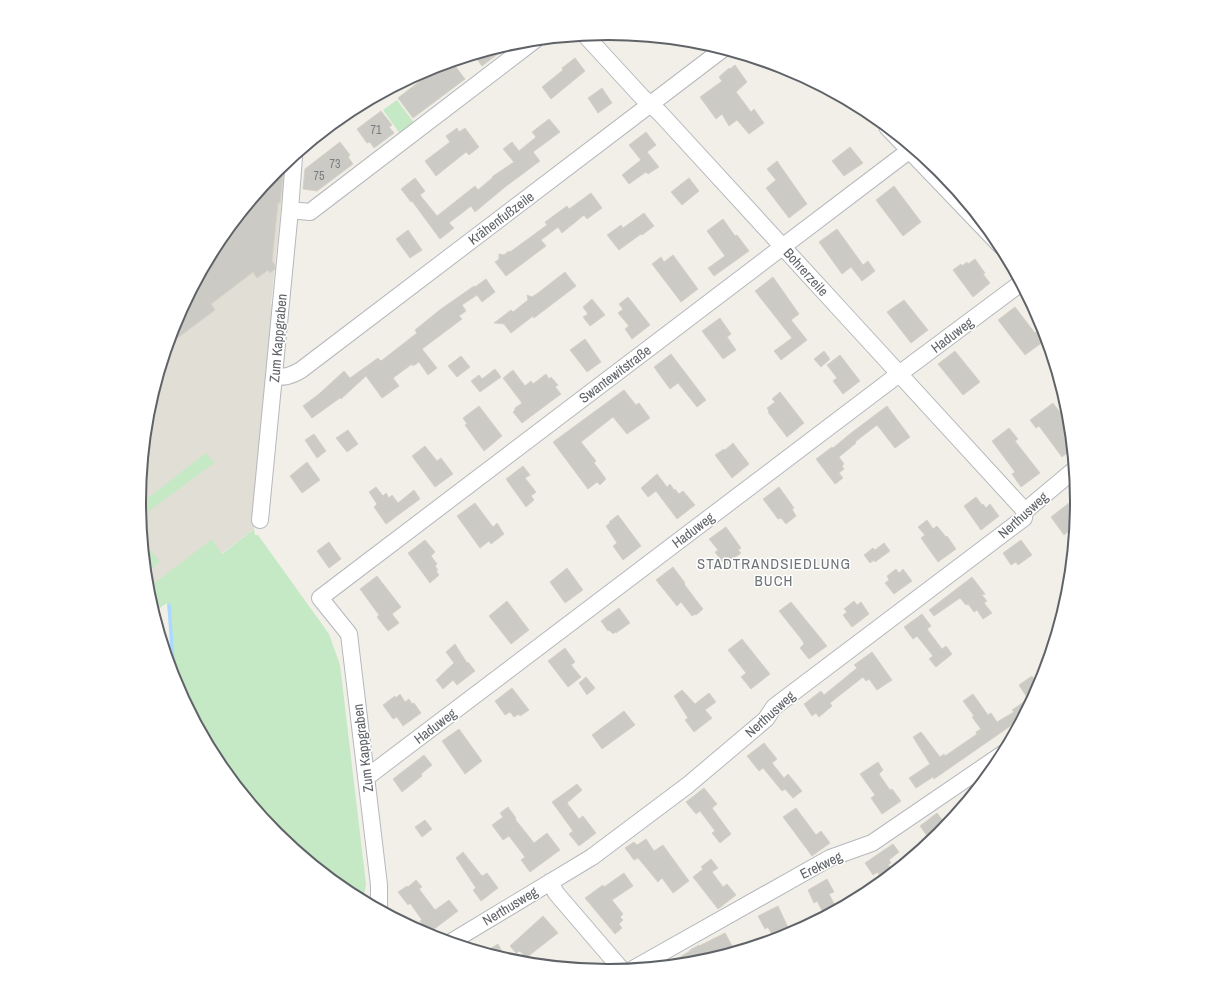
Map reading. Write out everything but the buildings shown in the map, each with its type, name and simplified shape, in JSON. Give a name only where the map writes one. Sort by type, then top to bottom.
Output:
[{"type":"street","name":"Bohrerzeile","points":[[590,41],[642,97],[660,113],[784,247],[1025,511]]},
{"type":"street","points":[[290,210],[310,212],[525,48]]},
{"type":"street","name":"Krähenfußzeile","points":[[274,376],[285,377],[301,370],[717,53]]},
{"type":"street","name":"Swantewitstraße","points":[[320,598],[909,151]]},
{"type":"street","name":"Zum Kappgraben","points":[[260,520],[293,165]]},
{"type":"street","points":[[926,166],[963,206]]},
{"type":"street","name":"Haduweg","points":[[366,777],[1017,286]]},
{"type":"street","name":"Nerthusweg","points":[[457,938],[592,857],[688,784],[766,719],[774,707],[1024,518],[1025,511],[1070,473]]},
{"type":"street","name":"Zum Kappgraben","points":[[320,598],[349,634],[379,885],[379,903]]},
{"type":"street","name":"Erekweg","points":[[645,962],[830,858],[872,843],[991,762]]},
{"type":"street","points":[[550,882],[556,893],[617,964]]},
{"type":"shaded area","points":[[285,172],[271,304],[275,308],[254,529],[221,554],[220,551],[155,589],[147,532],[146,502],[150,442],[155,412],[171,353],[194,298],[208,271],[224,245],[242,221],[261,197]]},
{"type":"green space","points":[[397,100],[415,124],[401,135],[383,110]]},
{"type":"green space","points":[[206,453],[214,463],[146,513],[146,499]]},
{"type":"green space","points":[[254,529],[255,535],[258,535],[329,634],[340,665],[366,884],[364,894],[327,869],[282,829],[261,807],[224,759],[208,733],[182,679],[173,656],[167,603],[159,609],[154,584],[212,539],[222,554]]},
{"type":"green space","points":[[149,548],[160,562],[151,569]]},
{"type":"waterway","points":[[169,605],[172,655]]},
{"type":"district","name":"STADTRANDSIEDLUNG BUCH","points":[[774,572]]}]
